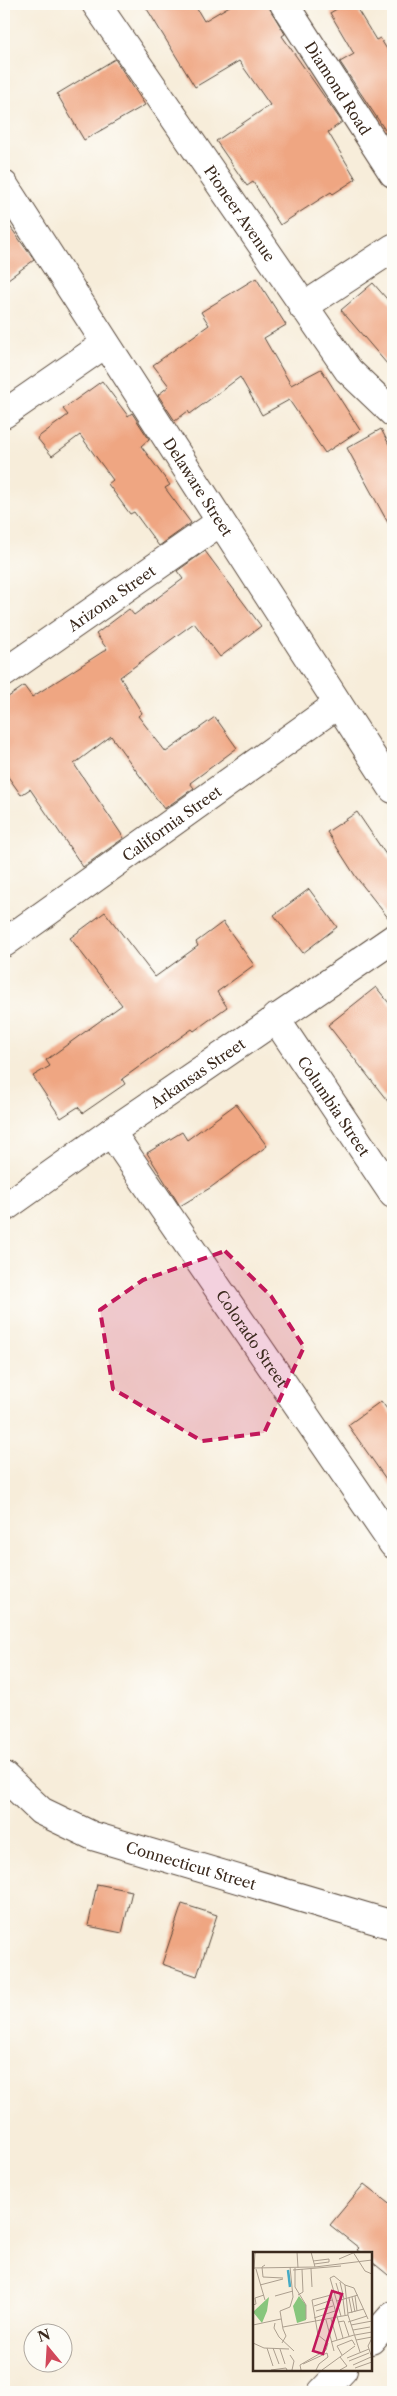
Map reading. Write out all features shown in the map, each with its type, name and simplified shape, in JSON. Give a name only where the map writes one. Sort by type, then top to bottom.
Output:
[{"type":"street","name":"Pioneer Avenue","points":[[96,4],[348,370],[393,413]]},
{"type":"street","name":"Diamond Road","points":[[284,4],[393,173]]},
{"type":"street","name":"Delaware Street","points":[[4,184],[105,344],[393,789]]},
{"type":"street","points":[[303,307],[393,248]]},
{"type":"street","points":[[4,414],[105,344]]},
{"type":"street","name":"Arizona Street","points":[[4,673],[220,522]]},
{"type":"street","name":"California Street","points":[[4,943],[338,704]]},
{"type":"street","name":"Arkansas Street","points":[[4,1208],[275,1018],[393,940]]},
{"type":"street","name":"Columbia Street","points":[[275,1018],[393,1194]]},
{"type":"street","name":"Colorado Street","points":[[111,1132],[393,1544]]},
{"type":"street","name":"Connecticut Street","points":[[4,1776],[41,1811],[93,1836],[393,1926]]},
{"type":"street","points":[[372,2339],[393,2315]]},
{"type":"street","points":[[322,2392],[342,2371]]},
{"type":"highlighted area","points":[[225,1251],[271,1296],[304,1347],[264,1433],[202,1441],[113,1389],[100,1310],[143,1280]]},
{"type":"building","points":[[144,4],[194,4],[204,21],[233,4],[267,4],[285,34],[282,36],[342,122],[328,132],[356,179],[333,194],[331,192],[280,225],[253,182],[247,186],[216,141],[270,105],[239,61],[195,87]]},
{"type":"building","points":[[345,4],[354,4],[376,40],[380,38],[393,59],[393,142],[340,62],[354,54],[330,13]]},
{"type":"building","points":[[115,59],[145,105],[84,140],[57,94]]},
{"type":"building","points":[[4,218],[34,260],[4,282]]},
{"type":"building","points":[[256,278],[286,325],[264,338],[291,385],[321,369],[360,430],[325,453],[289,400],[262,415],[240,377],[190,414],[188,411],[175,421],[158,395],[169,386],[153,365],[209,325],[201,312]]},
{"type":"building","points":[[373,283],[393,306],[393,371],[341,310]]},
{"type":"building","points":[[102,381],[128,416],[132,413],[149,439],[141,446],[170,485],[165,488],[191,523],[159,546],[134,512],[130,514],[108,484],[113,480],[80,435],[52,456],[37,438],[68,415],[63,409]]},
{"type":"building","points":[[381,429],[393,452],[393,532],[347,448]]},
{"type":"building","points":[[205,551],[261,626],[220,657],[194,623],[120,677],[142,713],[138,716],[166,752],[215,717],[237,748],[190,783],[194,788],[164,809],[111,736],[74,764],[124,838],[83,867],[30,789],[21,795],[4,771],[4,700],[24,686],[32,697],[107,649],[96,634],[129,609],[134,615],[183,579],[177,571]]},
{"type":"building","points":[[357,812],[393,865],[393,924],[356,877],[327,832]]},
{"type":"building","points":[[309,889],[337,927],[303,953],[274,915]]},
{"type":"building","points":[[105,912],[155,977],[198,946],[196,942],[223,922],[254,965],[217,992],[227,1007],[194,1031],[192,1029],[122,1079],[125,1084],[83,1113],[78,1107],[61,1118],[33,1076],[50,1066],[46,1060],[122,1005],[70,938]]},
{"type":"building","points":[[376,987],[393,1008],[393,1108],[328,1025]]},
{"type":"building","points":[[236,1104],[267,1146],[210,1188],[180,1206],[147,1153],[182,1132],[187,1140]]},
{"type":"building","points":[[381,1401],[393,1417],[393,1489],[348,1425]]},
{"type":"building","points":[[97,1884],[132,1891],[122,1933],[88,1926]]},
{"type":"building","points":[[182,1904],[217,1915],[197,1976],[162,1964]]},
{"type":"building","points":[[364,2184],[393,2207],[393,2279],[372,2262],[372,2252],[360,2252],[357,2250],[359,2248],[330,2225]]}]
